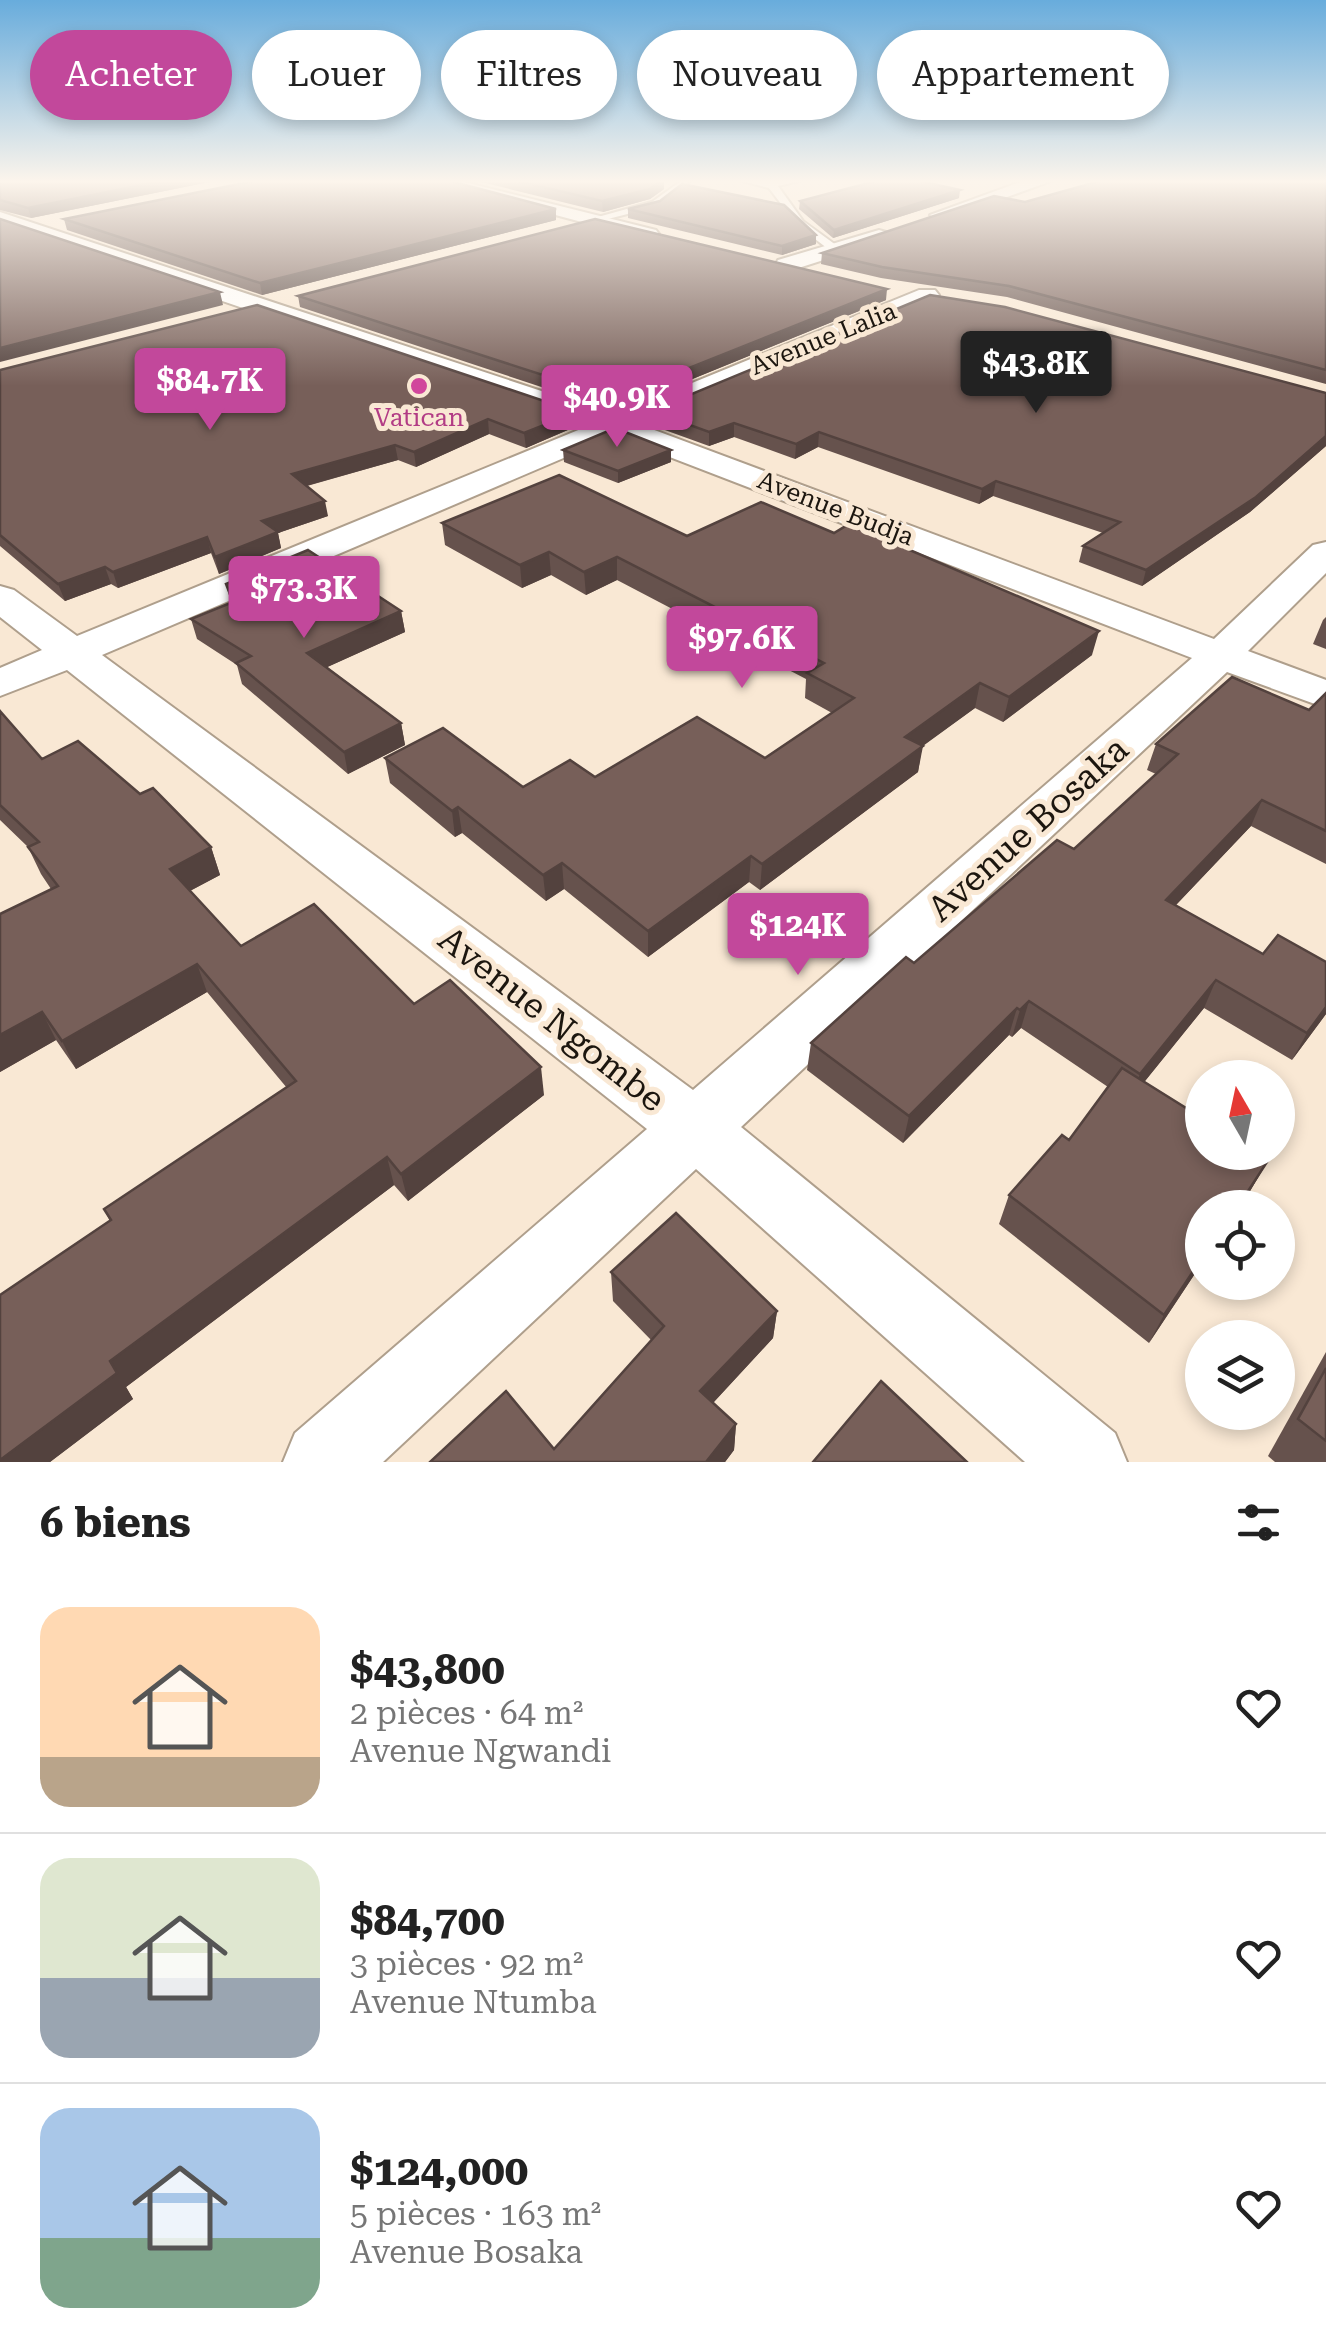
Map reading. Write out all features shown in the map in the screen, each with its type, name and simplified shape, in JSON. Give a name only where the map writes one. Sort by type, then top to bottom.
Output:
[{"type":"street","name":"Avenue Budja","points":[[83,249],[268,307],[614,425],[1326,695]]},
{"type":"street","points":[[824,275],[776,263],[836,250]]},
{"type":"street","name":"Avenue Lalia","points":[[0,683],[77,654],[614,425],[937,297],[876,278],[836,250]]},
{"type":"street","points":[[230,317],[306,297]]},
{"type":"street","name":"Avenue Bosaka","points":[[324,1462],[1223,653],[1326,553]]},
{"type":"street","name":"Avenue Ngombe","points":[[0,598],[696,1129],[1086,1462]]},
{"type":"building","points":[[0,249],[91,249],[220,292],[0,348]]},
{"type":"building","points":[[157,249],[395,249],[260,283]]},
{"type":"building","points":[[478,249],[721,249],[887,289],[614,398],[298,296]]},
{"type":"building","points":[[833,249],[1326,249],[1326,370],[1009,286],[882,267],[822,253]]},
{"type":"building","points":[[930,295],[1005,307],[1326,393],[1326,436],[1256,497],[1146,570],[1083,546],[1120,522],[996,481],[982,489],[819,432],[796,444],[734,423],[709,432],[651,411]]},
{"type":"building","points":[[257,305],[577,412],[524,433],[488,419],[414,452],[395,445],[292,474],[325,501],[262,521],[278,532],[215,557],[207,537],[113,572],[105,567],[58,584],[0,535],[0,370]]},
{"type":"building","points":[[615,428],[671,450],[618,471],[563,450]]},
{"type":"building","points":[[559,475],[687,536],[761,502],[834,533],[849,524],[1099,631],[1009,697],[980,683],[905,737],[923,746],[762,864],[751,856],[648,931],[562,863],[543,875],[458,807],[452,811],[385,758],[443,728],[523,787],[570,760],[595,777],[697,717],[765,758],[854,698],[807,673],[824,663],[617,557],[584,572],[549,552],[520,565],[442,523]]},
{"type":"building","points":[[308,550],[401,611],[307,653],[401,723],[344,752],[236,663],[251,656],[191,619],[233,602],[226,584]]},
{"type":"building","points":[[1232,677],[1309,710],[1326,693],[1326,831],[1262,800],[1166,900],[1263,954],[1278,935],[1326,962],[1326,1007],[1307,1033],[1216,980],[1140,1074],[1029,1001],[1020,1010],[1017,1008],[909,1116],[811,1043],[906,957],[914,963],[1057,840],[1074,849],[1178,754],[1156,744]]},
{"type":"building","points":[[0,711],[42,759],[78,741],[140,794],[153,788],[211,847],[170,869],[241,946],[314,904],[414,1004],[450,980],[541,1067],[401,1174],[387,1157],[110,1361],[117,1373],[0,1460],[0,1295],[111,1220],[104,1209],[296,1081],[197,964],[62,1041],[42,1012],[0,1035],[0,914],[58,886],[28,847],[39,842],[0,805]]},
{"type":"building","points":[[1122,1068],[1185,1107],[1185,1170],[1262,1170],[1249,1190],[1185,1190],[1185,1284],[1164,1315],[1009,1195],[1062,1135],[1069,1140]]},
{"type":"building","points":[[676,1213],[777,1311],[700,1391],[736,1424],[706,1462],[430,1462],[506,1391],[554,1449],[664,1326],[611,1272]]},
{"type":"building","points":[[1326,1368],[1326,1441],[1298,1419]]},
{"type":"building","points":[[881,1381],[967,1462],[813,1462]]},
{"type":"place","name":"Vatican","points":[[419,386]]}]
